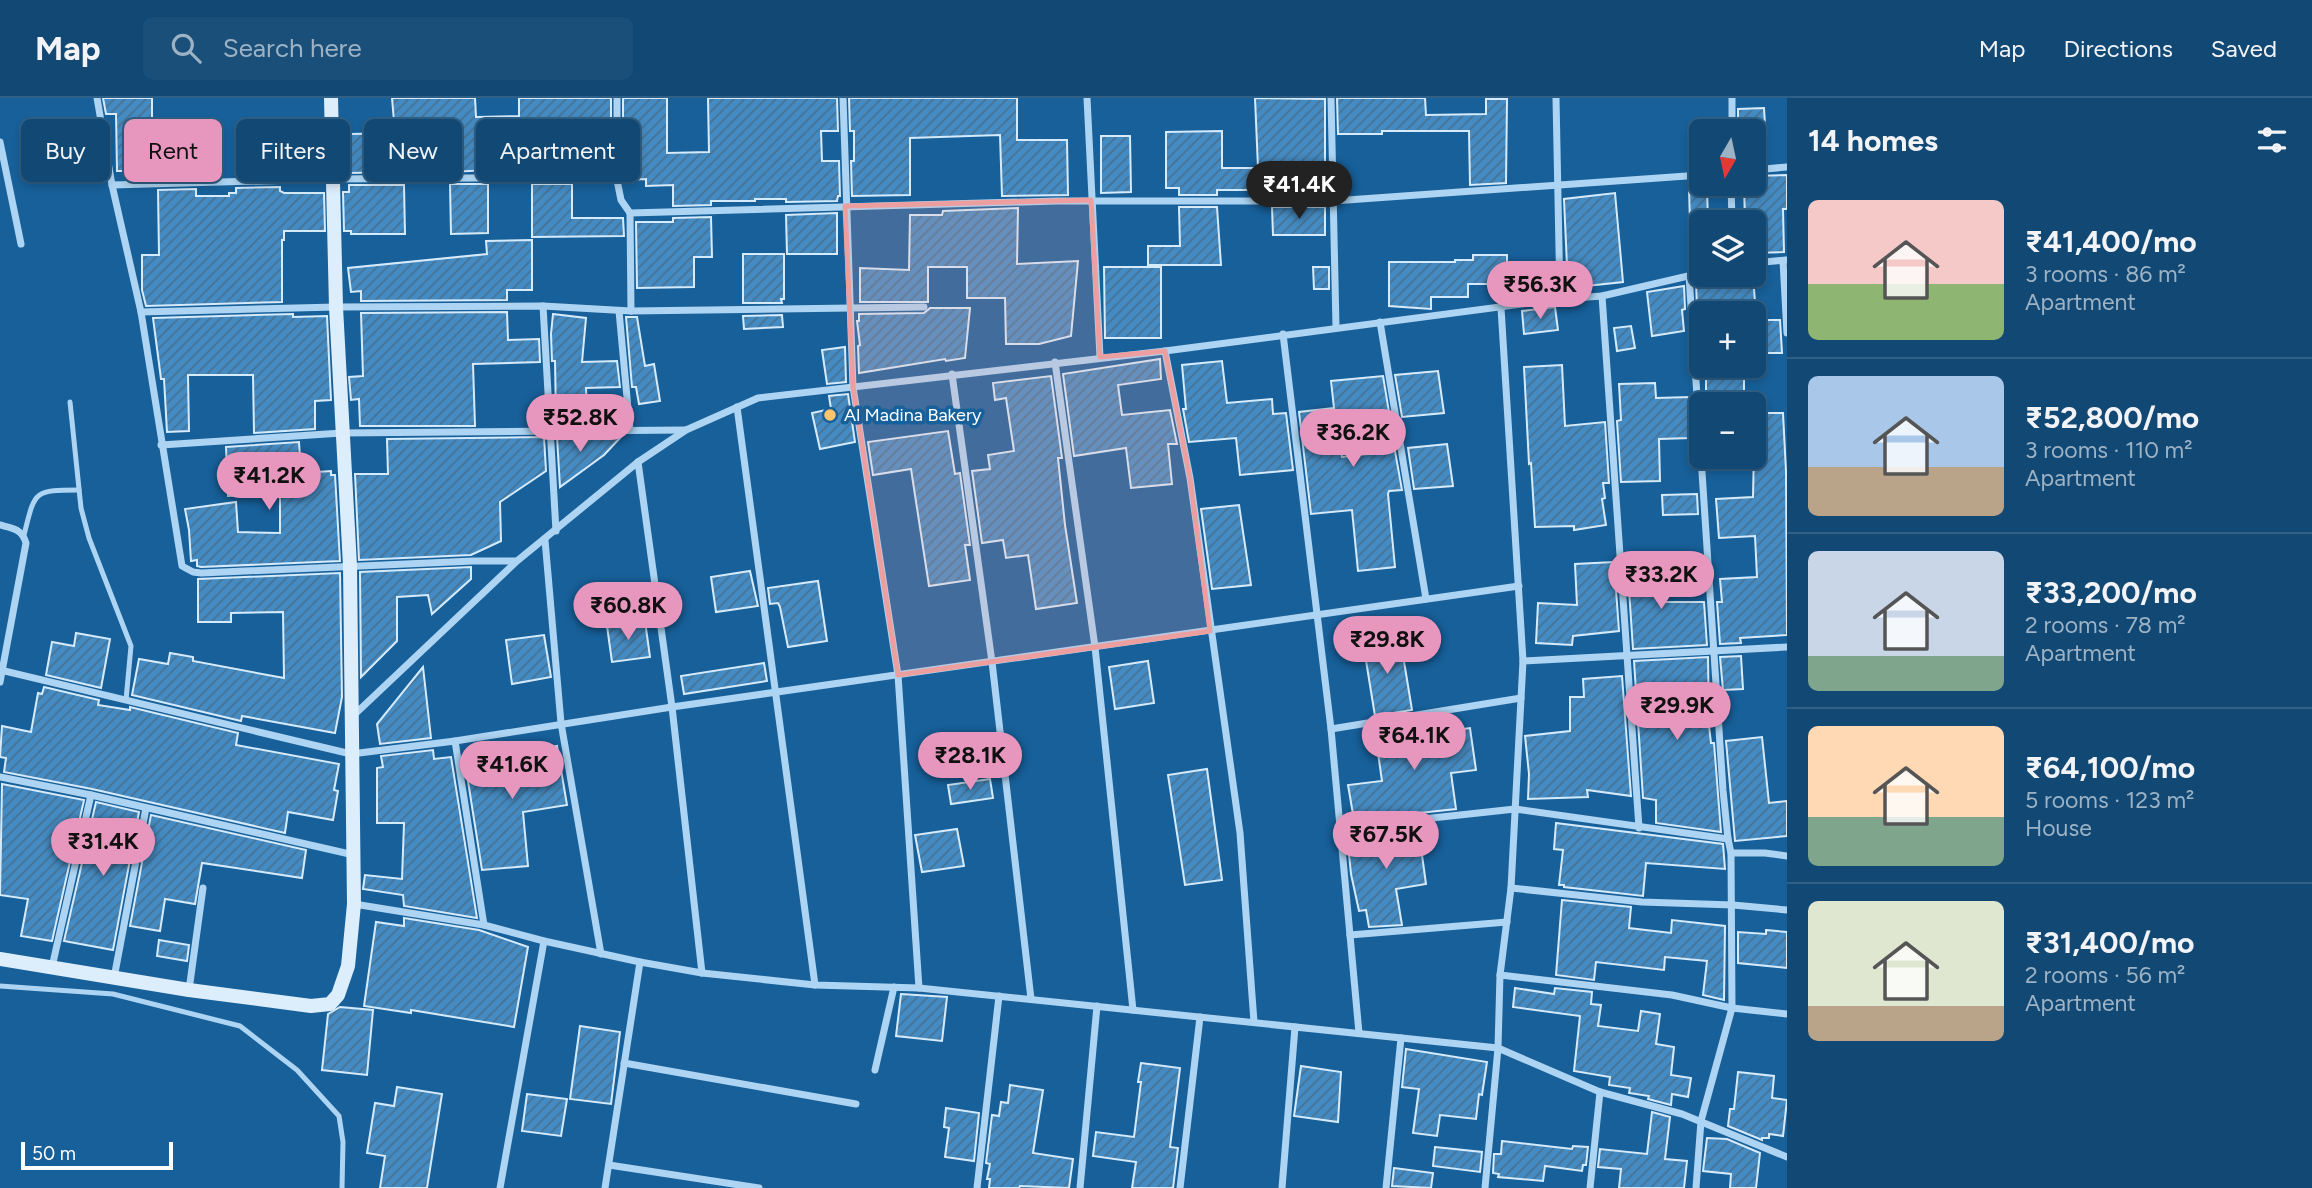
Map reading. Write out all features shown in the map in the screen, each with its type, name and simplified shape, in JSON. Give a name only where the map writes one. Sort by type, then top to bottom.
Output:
[{"type":"street","points":[[97,98],[112,184],[141,312],[182,566],[201,573],[517,561]]},
{"type":"street","points":[[331,98],[331,119]]},
{"type":"street","points":[[617,98],[617,119]]},
{"type":"street","points":[[843,98],[853,387],[898,675],[919,988]]},
{"type":"street","points":[[1087,98],[1100,357]]},
{"type":"street","points":[[1331,98],[1336,327]]},
{"type":"street","points":[[1556,98],[1560,299]]},
{"type":"street","points":[[1732,98],[1732,119]]},
{"type":"street","points":[[0,142],[21,244]]},
{"type":"street","points":[[1766,169],[1787,167]]},
{"type":"street","points":[[630,213],[1091,200],[1333,201],[1689,175]]},
{"type":"street","points":[[350,179],[476,178]]},
{"type":"street","points":[[112,184],[236,181]]},
{"type":"street","points":[[0,959],[189,990],[311,1006],[330,1004],[338,995],[346,976],[354,904],[355,855],[351,754],[353,715],[350,566],[332,182]]},
{"type":"street","points":[[617,182],[621,200],[630,213],[631,311]]},
{"type":"street","points":[[1766,262],[1785,261],[1787,333]]},
{"type":"street","points":[[353,715],[517,561],[638,462],[686,430],[758,398],[1602,296],[1689,276]]},
{"type":"street","points":[[1690,287],[1697,392]]},
{"type":"street","points":[[1602,296],[1639,828]]},
{"type":"street","points":[[141,312],[336,307],[543,306],[619,311],[924,307]]},
{"type":"street","points":[[543,306],[556,531]]},
{"type":"street","points":[[1485,1188],[1498,1048],[1500,975],[1511,888],[1523,661],[1501,308]]},
{"type":"street","points":[[619,311],[630,430]]},
{"type":"street","points":[[1380,322],[1426,599]]},
{"type":"street","points":[[1283,334],[1331,729],[1359,1033]]},
{"type":"street","points":[[1164,351],[1190,478],[1240,833],[1255,1022]]},
{"type":"street","points":[[1055,362],[1096,647],[1133,1010]]},
{"type":"street","points":[[953,374],[992,662],[1031,999]]},
{"type":"street","points":[[737,407],[815,985]]},
{"type":"street","points":[[161,445],[342,433],[686,430]]},
{"type":"street","points":[[638,462],[673,707],[702,973]]},
{"type":"street","points":[[1696,1188],[1701,1121],[1732,1008],[1731,853],[1702,469]]},
{"type":"street","points":[[0,525],[24,535],[26,549],[0,681]]},
{"type":"street","points":[[545,540],[561,723],[601,954]]},
{"type":"street","points":[[1,670],[351,754],[1519,586]]},
{"type":"street","points":[[1523,661],[1787,647]]},
{"type":"street","points":[[1331,729],[1521,698]]},
{"type":"street","points":[[454,741],[484,925]]},
{"type":"street","points":[[0,777],[355,855]]},
{"type":"street","points":[[52,967],[91,795]]},
{"type":"street","points":[[114,978],[146,808]]},
{"type":"street","points":[[1340,828],[1515,809],[1728,839]]},
{"type":"street","points":[[1731,853],[1787,856]]},
{"type":"street","points":[[189,990],[203,888]]},
{"type":"street","points":[[1511,888],[1642,902],[1787,910]]},
{"type":"street","points":[[354,904],[484,925],[601,954],[702,973],[815,985],[919,988],[1498,1048],[1600,1092],[1701,1121],[1787,1157]]},
{"type":"street","points":[[1350,935],[1507,922]]},
{"type":"street","points":[[500,1188],[544,941]]},
{"type":"street","points":[[605,1188],[640,962]]},
{"type":"street","points":[[1500,975],[1672,995],[1732,1008],[1787,1014]]},
{"type":"street","points":[[875,1070],[894,987]]},
{"type":"street","points":[[977,1188],[999,996]]},
{"type":"street","points":[[1080,1188],[1097,1006]]},
{"type":"street","points":[[1180,1188],[1200,1017]]},
{"type":"street","points":[[1282,1188],[1295,1027]]},
{"type":"street","points":[[1386,1188],[1401,1038]]},
{"type":"street","points":[[624,1063],[856,1104]]},
{"type":"street","points":[[1590,1188],[1600,1092]]},
{"type":"street","points":[[609,1165],[760,1188]]},
{"type":"lane","points":[[70,402],[81,508],[89,538],[131,646],[127,700]]},
{"type":"lane","points":[[24,535],[32,503],[41,492],[79,490]]},
{"type":"lane","points":[[0,986],[113,994],[240,1026],[297,1070],[339,1116],[343,1142],[342,1188]]},
{"type":"highlighted area","points":[[1091,200],[1100,357],[1165,351],[1190,478],[1210,631],[898,675],[853,387],[845,206]]},
{"type":"building","points":[[103,98],[152,98],[152,118],[195,119],[124,119],[124,171],[117,171],[116,114],[106,114]]},
{"type":"building","points":[[392,98],[475,98],[476,117],[519,116],[519,98],[611,98],[611,119],[476,119],[476,171],[462,171],[462,119],[394,119]]},
{"type":"building","points":[[623,98],[667,98],[667,153],[709,152],[708,98],[837,98],[838,131],[821,131],[822,161],[839,161],[840,196],[837,201],[786,202],[786,199],[755,199],[711,201],[711,205],[673,206],[673,185],[646,186],[646,179],[640,179],[640,119],[623,119]]},
{"type":"building","points":[[849,98],[1017,98],[1017,140],[1067,140],[1068,195],[1002,196],[1000,135],[910,138],[910,195],[852,196],[854,131],[850,131]]},
{"type":"building","points":[[1255,98],[1325,99],[1325,195],[1272,195],[1272,190],[1217,190],[1217,195],[1179,195],[1179,188],[1166,188],[1166,132],[1222,131],[1222,168],[1258,168]]},
{"type":"building","points":[[1337,98],[1425,98],[1426,115],[1486,114],[1486,99],[1507,99],[1506,183],[1470,185],[1469,131],[1338,134]]},
{"type":"building","points":[[1764,108],[1765,119],[1738,119],[1738,109]]},
{"type":"building","points":[[351,134],[364,134],[364,173],[350,173]]},
{"type":"building","points":[[1101,136],[1130,136],[1131,192],[1101,193]]},
{"type":"building","points":[[1787,175],[1787,209],[1783,209],[1784,252],[1766,253],[1766,210],[1745,210],[1744,196],[1766,196],[1766,176]]},
{"type":"building","points":[[450,184],[488,184],[488,233],[451,234]]},
{"type":"building","points":[[532,184],[572,184],[572,218],[623,218],[624,236],[532,237]]},
{"type":"building","points":[[349,185],[404,185],[405,234],[351,234],[351,231],[344,231],[343,192],[349,192]]},
{"type":"building","points":[[280,187],[280,191],[284,193],[324,193],[325,231],[284,231],[282,302],[146,306],[142,290],[142,255],[159,255],[158,190],[196,189],[196,196],[229,196],[229,193],[236,193],[236,188]]},
{"type":"building","points":[[1615,193],[1623,282],[1568,288],[1564,199]]},
{"type":"building","points":[[1689,196],[1707,196],[1708,210],[1690,210]]},
{"type":"building","points":[[1179,207],[1217,207],[1221,265],[1148,265],[1148,246],[1180,246]]},
{"type":"building","points":[[1272,207],[1325,207],[1325,235],[1273,235]]},
{"type":"building","points":[[1018,208],[1017,264],[1078,261],[1071,336],[1039,344],[1006,344],[1005,298],[967,298],[967,267],[928,267],[928,302],[860,302],[860,268],[909,270],[910,215]]},
{"type":"building","points":[[837,213],[837,254],[787,254],[786,215]]},
{"type":"building","points":[[711,217],[712,257],[694,257],[694,287],[637,288],[636,222],[673,222],[673,218]]},
{"type":"building","points":[[532,240],[532,290],[507,290],[507,300],[361,301],[361,291],[351,292],[348,268],[487,254],[486,241]]},
{"type":"building","points":[[743,254],[784,254],[782,303],[743,303]]},
{"type":"building","points":[[1473,255],[1507,255],[1507,284],[1468,284],[1468,297],[1431,297],[1431,309],[1389,306],[1389,262],[1455,262],[1473,260]]},
{"type":"building","points":[[1104,267],[1161,267],[1161,338],[1105,338]]},
{"type":"building","points":[[1313,267],[1329,267],[1329,289],[1314,289]]},
{"type":"building","points":[[1684,286],[1684,331],[1652,336],[1647,292]]},
{"type":"building","points":[[1696,287],[1754,287],[1755,301],[1697,301]]},
{"type":"building","points":[[1555,307],[1558,330],[1524,334],[1522,311]]},
{"type":"building","points":[[930,308],[970,308],[965,358],[859,373],[859,314],[924,313]]},
{"type":"building","points":[[507,312],[508,340],[539,339],[540,362],[473,364],[475,426],[360,426],[359,399],[351,400],[349,377],[363,376],[361,313]]},
{"type":"building","points":[[293,314],[293,317],[327,316],[331,400],[315,401],[315,429],[254,433],[253,375],[188,375],[189,431],[167,432],[164,379],[161,379],[153,318]]},
{"type":"building","points":[[553,314],[586,318],[582,362],[617,361],[620,387],[586,388],[587,412],[556,417],[555,361],[552,361],[551,334]]},
{"type":"building","points":[[782,315],[783,327],[744,329],[743,316]]},
{"type":"building","points":[[626,317],[637,317],[645,366],[654,364],[660,401],[639,404],[636,387],[632,387]]},
{"type":"building","points":[[1766,320],[1780,320],[1782,353],[1766,353]]},
{"type":"building","points":[[1631,326],[1635,348],[1617,351],[1614,328]]},
{"type":"building","points":[[845,347],[846,382],[827,384],[822,350]]},
{"type":"building","points":[[1160,359],[1161,379],[1118,385],[1122,415],[1170,410],[1177,444],[1168,444],[1172,484],[1131,488],[1126,448],[1074,456],[1063,374]]},
{"type":"building","points":[[1222,361],[1227,403],[1272,399],[1273,414],[1286,413],[1293,470],[1240,475],[1236,438],[1189,442],[1183,409],[1186,409],[1182,365]]},
{"type":"building","points":[[1562,365],[1565,426],[1605,422],[1609,483],[1603,483],[1605,498],[1602,499],[1606,525],[1574,530],[1574,526],[1535,527],[1524,367]]},
{"type":"building","points":[[1438,371],[1444,413],[1402,417],[1395,375]]},
{"type":"building","points":[[1051,376],[1062,458],[1058,458],[1065,525],[1077,603],[1036,609],[1028,555],[1006,558],[1003,540],[982,543],[972,471],[990,469],[988,455],[1014,451],[1006,398],[995,400],[993,383]]},
{"type":"building","points":[[1383,376],[1390,418],[1379,419],[1379,422],[1339,426],[1342,457],[1395,451],[1402,490],[1389,491],[1388,494],[1395,567],[1358,571],[1352,510],[1311,514],[1299,412],[1334,408],[1331,381]]},
{"type":"building","points":[[1706,378],[1744,378],[1744,392],[1706,392]]},
{"type":"building","points":[[1655,383],[1656,398],[1689,397],[1689,438],[1659,439],[1660,481],[1621,482],[1617,421],[1621,420],[1619,384]]},
{"type":"building","points":[[848,394],[855,442],[820,449],[812,413],[831,409],[829,396]]},
{"type":"building","points":[[1766,413],[1783,413],[1787,635],[1740,638],[1741,643],[1720,644],[1717,602],[1722,602],[1720,579],[1757,577],[1755,536],[1719,538],[1716,499],[1753,497],[1754,469],[1766,469]]},
{"type":"building","points":[[948,431],[955,474],[960,473],[970,545],[965,545],[970,580],[929,586],[911,469],[873,475],[868,442]]},
{"type":"building","points":[[544,437],[546,471],[500,502],[501,541],[471,555],[359,560],[355,474],[388,474],[387,439]]},
{"type":"building","points":[[557,437],[621,437],[604,455],[560,487]]},
{"type":"building","points":[[299,442],[301,473],[331,471],[331,475],[335,475],[340,561],[201,567],[197,566],[197,560],[191,561],[185,509],[236,502],[238,532],[280,533],[280,494],[228,496],[226,447]]},
{"type":"building","points":[[1447,444],[1453,486],[1414,489],[1408,448]]},
{"type":"building","points":[[1697,494],[1698,514],[1663,515],[1662,495]]},
{"type":"building","points":[[1239,505],[1251,585],[1212,589],[1201,509]]},
{"type":"building","points":[[1664,559],[1666,602],[1704,602],[1707,645],[1633,649],[1627,560]]},
{"type":"building","points":[[1614,562],[1619,631],[1573,636],[1572,645],[1536,643],[1538,603],[1577,605],[1575,564]]},
{"type":"building","points":[[471,567],[471,579],[432,614],[428,595],[397,597],[397,641],[361,677],[360,572]]},
{"type":"building","points":[[750,571],[758,606],[716,612],[711,577]]},
{"type":"building","points":[[340,573],[342,697],[335,733],[242,716],[241,721],[132,695],[139,659],[168,664],[170,653],[193,657],[193,661],[284,678],[283,612],[231,613],[231,622],[198,622],[198,579]]},
{"type":"building","points":[[818,581],[827,641],[788,647],[780,607],[778,603],[770,604],[768,588]]},
{"type":"building","points":[[645,621],[650,657],[612,662],[607,626]]},
{"type":"building","points":[[76,633],[110,639],[101,688],[46,675],[52,642],[74,646]]},
{"type":"building","points":[[544,635],[551,677],[512,684],[506,640]]},
{"type":"building","points":[[1400,637],[1412,710],[1375,716],[1363,642]]},
{"type":"building","points":[[1741,656],[1743,689],[1723,690],[1720,657]]},
{"type":"building","points":[[1708,657],[1709,726],[1711,743],[1714,743],[1721,832],[1656,823],[1656,800],[1643,798],[1634,661]]},
{"type":"building","points":[[1148,661],[1154,703],[1115,709],[1109,667]]},
{"type":"building","points":[[764,663],[767,681],[684,694],[681,676]]},
{"type":"building","points":[[423,667],[431,738],[380,744],[377,724]]},
{"type":"building","points":[[1622,676],[1631,796],[1587,790],[1588,797],[1528,799],[1529,774],[1525,736],[1570,731],[1570,697],[1584,697],[1583,679]]},
{"type":"building","points":[[44,687],[99,700],[98,705],[130,710],[130,707],[238,733],[236,745],[339,764],[334,790],[338,791],[333,820],[288,812],[285,833],[4,772],[6,758],[0,757],[2,726],[31,732],[38,693],[42,694]]},
{"type":"building","points":[[1414,722],[1416,735],[1470,728],[1476,770],[1451,773],[1456,809],[1354,820],[1348,785],[1382,781],[1377,728]]},
{"type":"building","points":[[1762,737],[1769,803],[1787,801],[1787,836],[1735,841],[1726,741]]},
{"type":"building","points":[[557,746],[567,805],[523,812],[528,866],[482,870],[465,762]]},
{"type":"building","points":[[433,750],[434,759],[451,757],[477,918],[404,906],[403,895],[363,889],[365,875],[402,879],[404,823],[377,823],[377,768],[383,767],[381,756]]},
{"type":"building","points":[[1207,769],[1222,880],[1185,885],[1168,775]]},
{"type":"building","points":[[990,779],[993,798],[951,804],[948,785]]},
{"type":"building","points":[[2,784],[84,800],[52,941],[21,936],[28,899],[0,895]]},
{"type":"building","points":[[96,802],[139,812],[113,950],[64,941]]},
{"type":"building","points":[[151,815],[306,850],[302,878],[202,863],[195,904],[165,899],[160,931],[130,926]]},
{"type":"building","points":[[1556,823],[1723,844],[1725,869],[1646,863],[1643,896],[1564,887],[1559,885],[1563,850],[1554,849]]},
{"type":"building","points":[[1418,826],[1426,884],[1396,889],[1402,925],[1369,927],[1366,910],[1359,911],[1351,874],[1349,854],[1358,852],[1355,832]]},
{"type":"building","points":[[957,829],[964,866],[922,872],[915,835]]},
{"type":"building","points":[[1562,900],[1631,907],[1629,928],[1671,933],[1672,920],[1725,926],[1724,1000],[1703,995],[1707,961],[1665,957],[1664,970],[1596,962],[1594,980],[1556,975]]},
{"type":"building","points":[[404,918],[479,930],[528,947],[514,1027],[411,1010],[411,1013],[364,1006],[376,922],[404,926]]},
{"type":"building","points":[[1766,930],[1787,932],[1787,968],[1738,963],[1738,932],[1766,934]]},
{"type":"building","points":[[159,940],[189,945],[187,961],[157,956]]},
{"type":"building","points":[[1515,988],[1554,994],[1555,988],[1592,992],[1591,1004],[1601,1005],[1598,1026],[1638,1031],[1641,1011],[1660,1014],[1656,1044],[1674,1047],[1671,1075],[1691,1078],[1688,1097],[1672,1094],[1671,1105],[1648,1099],[1649,1096],[1629,1093],[1630,1088],[1609,1085],[1610,1077],[1574,1071],[1580,1016],[1513,1007]]},
{"type":"building","points":[[901,994],[947,997],[942,1041],[896,1036]]},
{"type":"building","points":[[340,1007],[373,1010],[367,1075],[322,1070],[328,1014]]},
{"type":"building","points":[[580,1026],[620,1032],[611,1104],[570,1099]]},
{"type":"building","points":[[1406,1049],[1487,1062],[1476,1119],[1440,1115],[1437,1136],[1413,1133],[1419,1089],[1402,1087]]},
{"type":"building","points":[[1141,1063],[1180,1068],[1170,1147],[1178,1148],[1173,1188],[1132,1188],[1136,1162],[1093,1156],[1096,1132],[1134,1137]]},
{"type":"building","points":[[1301,1066],[1341,1072],[1338,1122],[1294,1116]]},
{"type":"building","points":[[1738,1072],[1774,1076],[1772,1098],[1787,1100],[1783,1136],[1769,1134],[1769,1138],[1762,1140],[1728,1126],[1730,1109],[1734,1109]]},
{"type":"building","points":[[1010,1085],[1043,1090],[1033,1153],[1073,1159],[1069,1188],[989,1188],[990,1179],[987,1179],[990,1164],[986,1163],[992,1115],[999,1116],[1001,1102],[1008,1103]]},
{"type":"building","points":[[397,1087],[442,1094],[427,1188],[380,1188],[385,1156],[367,1153],[375,1103],[394,1106]]},
{"type":"building","points":[[527,1094],[567,1099],[561,1136],[522,1131]]},
{"type":"building","points":[[946,1108],[979,1113],[974,1161],[945,1157],[949,1128],[944,1127]]},
{"type":"building","points":[[1652,1112],[1670,1117],[1665,1159],[1687,1161],[1684,1188],[1619,1188],[1621,1169],[1598,1167],[1600,1149],[1647,1154]]},
{"type":"building","points":[[1707,1138],[1727,1139],[1760,1153],[1756,1188],[1730,1188],[1731,1174],[1703,1171]]},
{"type":"building","points":[[1502,1141],[1572,1149],[1573,1146],[1588,1147],[1586,1165],[1583,1165],[1582,1171],[1545,1166],[1543,1181],[1498,1177],[1499,1174],[1493,1173],[1494,1154],[1501,1154]]},
{"type":"building","points":[[1435,1147],[1482,1152],[1480,1172],[1433,1166]]},
{"type":"building","points":[[1394,1168],[1433,1173],[1431,1188],[1392,1186]]},
{"type":"place","name":"Al Madina Bakery","points":[[830,415]]}]
